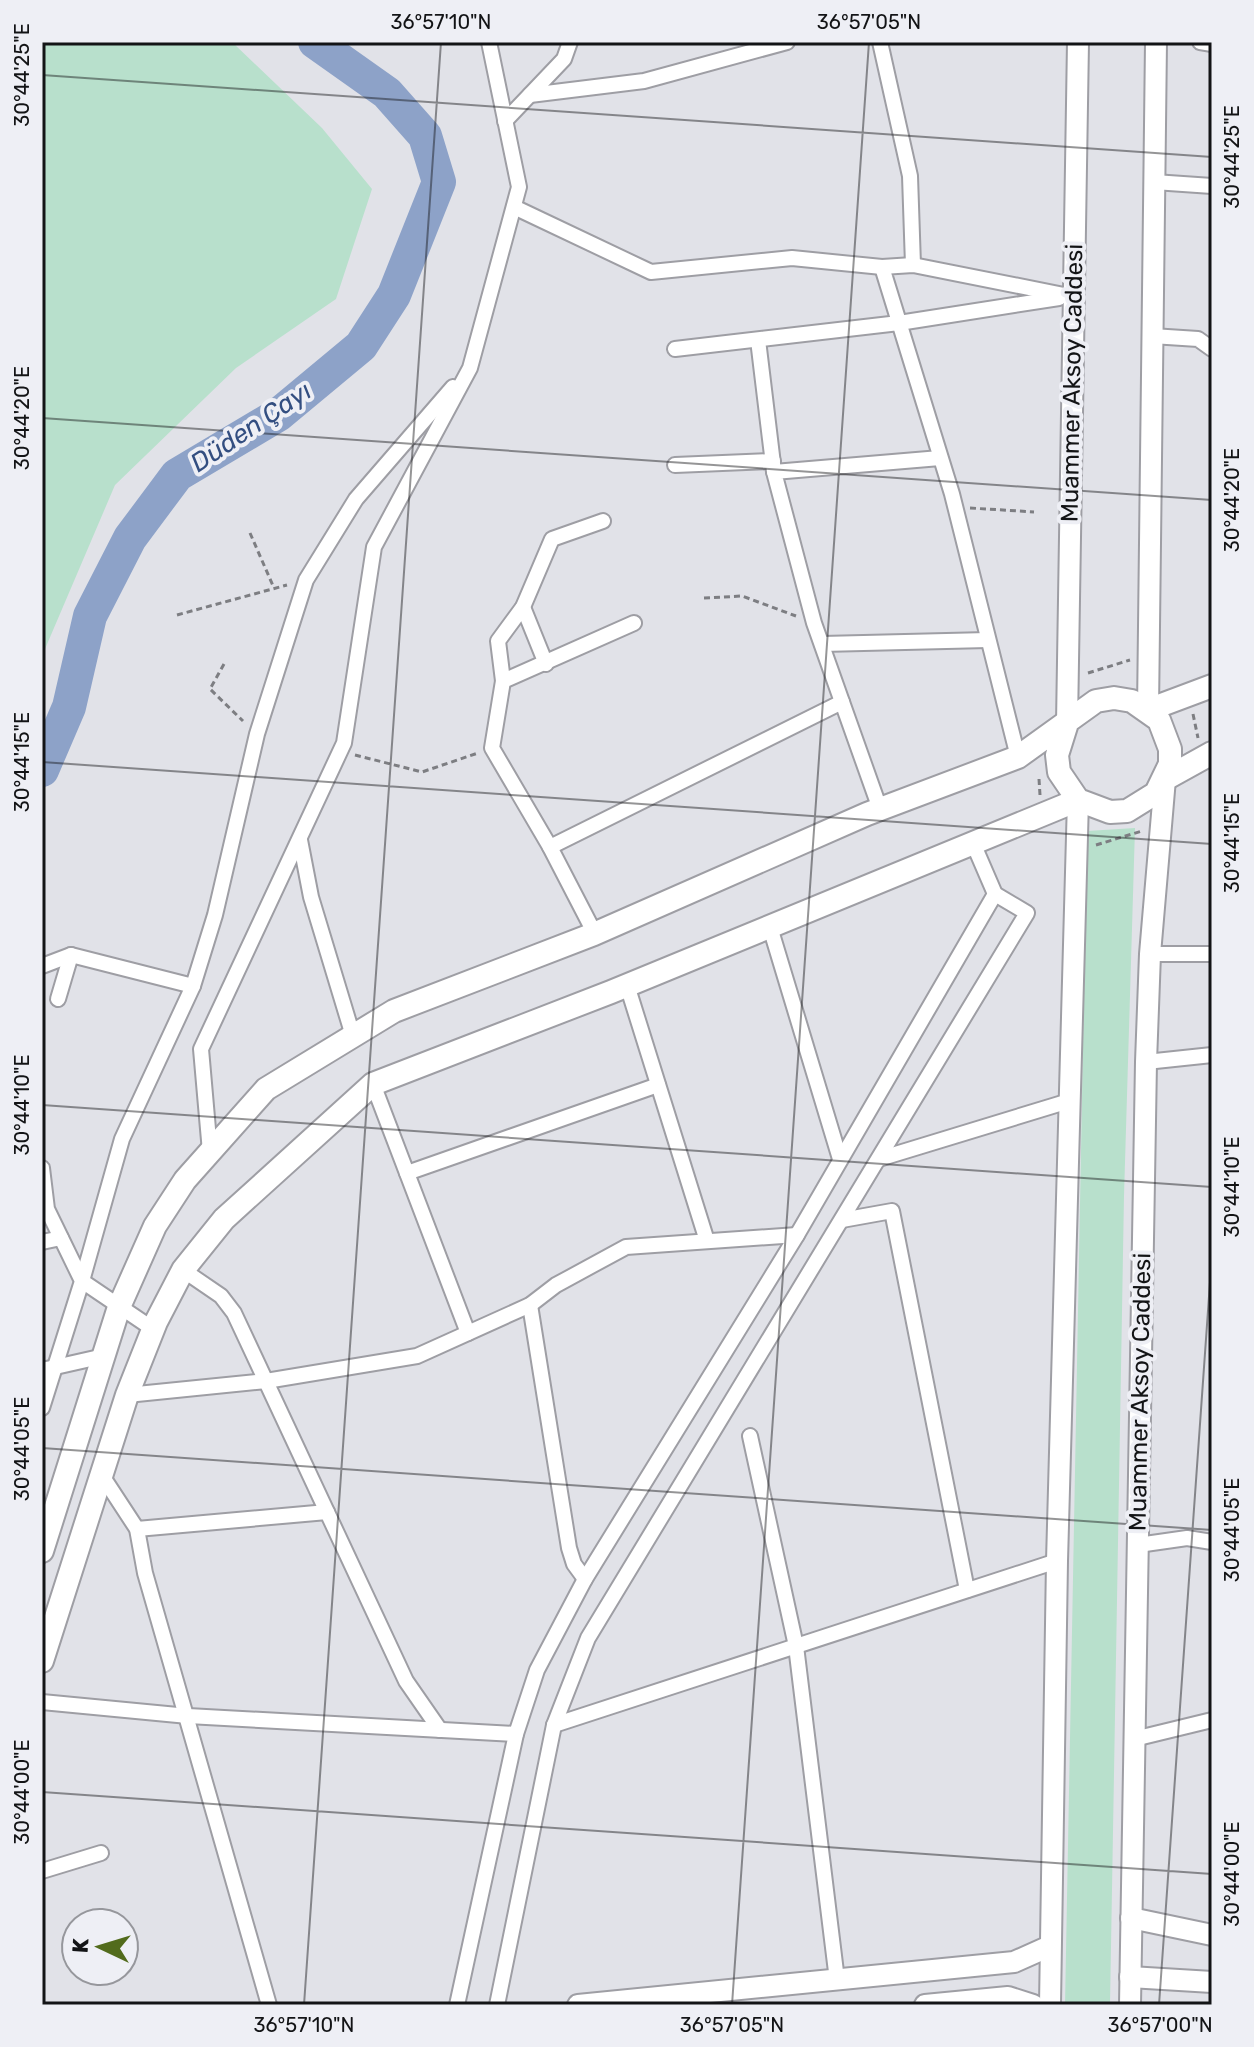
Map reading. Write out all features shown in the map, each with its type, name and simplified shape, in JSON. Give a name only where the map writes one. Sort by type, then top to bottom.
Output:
[{"type":"main road","name":"Muammer Aksoy Caddesi","points":[[1067,723],[1078,42]]},
{"type":"main road","points":[[1148,710],[1156,42]]},
{"type":"main road","points":[[1148,710],[1212,686]]},
{"type":"main road","points":[[42,1551],[119,1307],[155,1226],[185,1180],[266,1089],[394,1011],[594,932],[880,809],[1018,757],[1067,723],[1079,710],[1105,699],[1132,701],[1159,720],[1170,749],[1165,779],[1156,793],[1127,811],[1110,812],[1078,800],[1067,787],[1058,764],[1060,738],[1067,723]]},
{"type":"main road","points":[[1165,779],[1208,755]]},
{"type":"main road","name":"Muammer Aksoy Caddesi","points":[[1130,2005],[1146,1062],[1150,954],[1165,779]]},
{"type":"main road","points":[[42,1661],[127,1395],[153,1329],[183,1270],[234,1209],[373,1084],[627,985],[1078,800]]},
{"type":"main road","points":[[1050,2005],[1057,1561],[1078,800]]},
{"type":"main road","points":[[1131,1918],[1212,1935]]},
{"type":"main road","points":[[578,2005],[1014,1962],[1050,1946]]},
{"type":"main road","points":[[1130,1977],[1212,1982]]},
{"type":"main road","points":[[925,2005],[1008,1997],[1033,2005]]},
{"type":"street","points":[[210,1152],[201,1049],[340,751],[374,547],[470,368],[514,207],[519,187],[489,42]]},
{"type":"street","points":[[505,121],[564,59],[570,42]]},
{"type":"street","points":[[530,95],[644,81],[787,42]]},
{"type":"street","points":[[880,42],[910,176],[913,265]]},
{"type":"street","points":[[1200,42],[1212,44]]},
{"type":"street","points":[[1154,182],[1212,186]]},
{"type":"street","points":[[514,207],[651,272],[792,258],[882,267],[913,265],[1072,297]]},
{"type":"street","points":[[882,267],[955,507],[1018,757]]},
{"type":"street","points":[[675,349],[899,323],[1072,297]]},
{"type":"street","points":[[1152,336],[1198,339],[1212,349]]},
{"type":"street","points":[[758,340],[774,466],[814,623],[880,809]]},
{"type":"street","points":[[42,1408],[49,1369],[82,1281],[122,1139],[193,986],[215,915],[257,734],[306,580],[356,499],[470,368]]},
{"type":"street","points":[[675,465],[774,466],[940,458]]},
{"type":"street","points":[[594,932],[550,847],[492,748],[503,681],[498,641],[523,607],[552,539],[603,521]]},
{"type":"street","points":[[523,607],[546,664]]},
{"type":"street","points":[[503,681],[634,623]]},
{"type":"street","points":[[822,644],[988,640]]},
{"type":"street","points":[[550,847],[842,702]]},
{"type":"street","points":[[300,839],[311,897],[353,1036]]},
{"type":"street","points":[[497,2005],[554,1725],[588,1638],[1027,913],[995,894],[973,843]]},
{"type":"street","points":[[457,2005],[516,1734],[537,1670],[585,1579],[797,1235],[995,894]]},
{"type":"street","points":[[770,927],[840,1159]]},
{"type":"street","points":[[1150,954],[1212,954]]},
{"type":"street","points":[[42,966],[71,955],[193,986]]},
{"type":"street","points":[[58,999],[71,955]]},
{"type":"street","points":[[627,985],[707,1241]]},
{"type":"street","points":[[1146,1062],[1212,1055]]},
{"type":"street","points":[[373,1084],[468,1333]]},
{"type":"street","points":[[407,1173],[658,1085]]},
{"type":"street","points":[[879,1159],[1069,1101]]},
{"type":"street","points":[[42,1168],[47,1209],[82,1281],[153,1329]]},
{"type":"street","points":[[842,1220],[892,1211],[967,1590]]},
{"type":"street","points":[[127,1395],[266,1381],[417,1356],[530,1305],[556,1285],[626,1247],[797,1235]]},
{"type":"street","points":[[42,1242],[61,1238]]},
{"type":"street","points":[[183,1270],[221,1296],[234,1313],[406,1681],[440,1730]]},
{"type":"street","points":[[530,1305],[569,1548],[585,1579]]},
{"type":"street","points":[[49,1369],[104,1356]]},
{"type":"street","points":[[750,1436],[796,1646],[837,1980]]},
{"type":"street","points":[[101,1474],[137,1529],[145,1573],[269,2005]]},
{"type":"street","points":[[137,1529],[327,1512]]},
{"type":"street","points":[[1138,1545],[1187,1538],[1212,1542]]},
{"type":"street","points":[[554,1725],[1057,1561]]},
{"type":"street","points":[[42,1702],[188,1716],[516,1734]]},
{"type":"street","points":[[1134,1739],[1212,1720]]},
{"type":"street","points":[[42,1871],[101,1853]]},
{"type":"path","points":[[955,507],[1034,512]]},
{"type":"path","points":[[250,533],[274,588]]},
{"type":"path","points":[[177,615],[306,580]]},
{"type":"path","points":[[704,598],[742,596],[814,623]]},
{"type":"path","points":[[1067,680],[1149,653]]},
{"type":"path","points":[[224,664],[210,689],[257,734]]},
{"type":"path","points":[[1189,695],[1208,755]]},
{"type":"path","points":[[340,751],[422,772],[492,748]]},
{"type":"path","points":[[1076,851],[1161,825]]},
{"type":"green space","points":[[42,42],[232,42],[322,128],[372,189],[336,299],[236,368],[115,485],[42,656]]},
{"type":"green space","points":[[1135,828],[1124,1196],[1110,2005],[1065,2005],[1087,831]]},
{"type":"waterway","name":"Düden Çayı","points":[[42,770],[69,707],[90,616],[130,538],[177,475],[278,415],[361,346],[394,295],[439,182],[425,136],[387,93],[315,42]]}]
